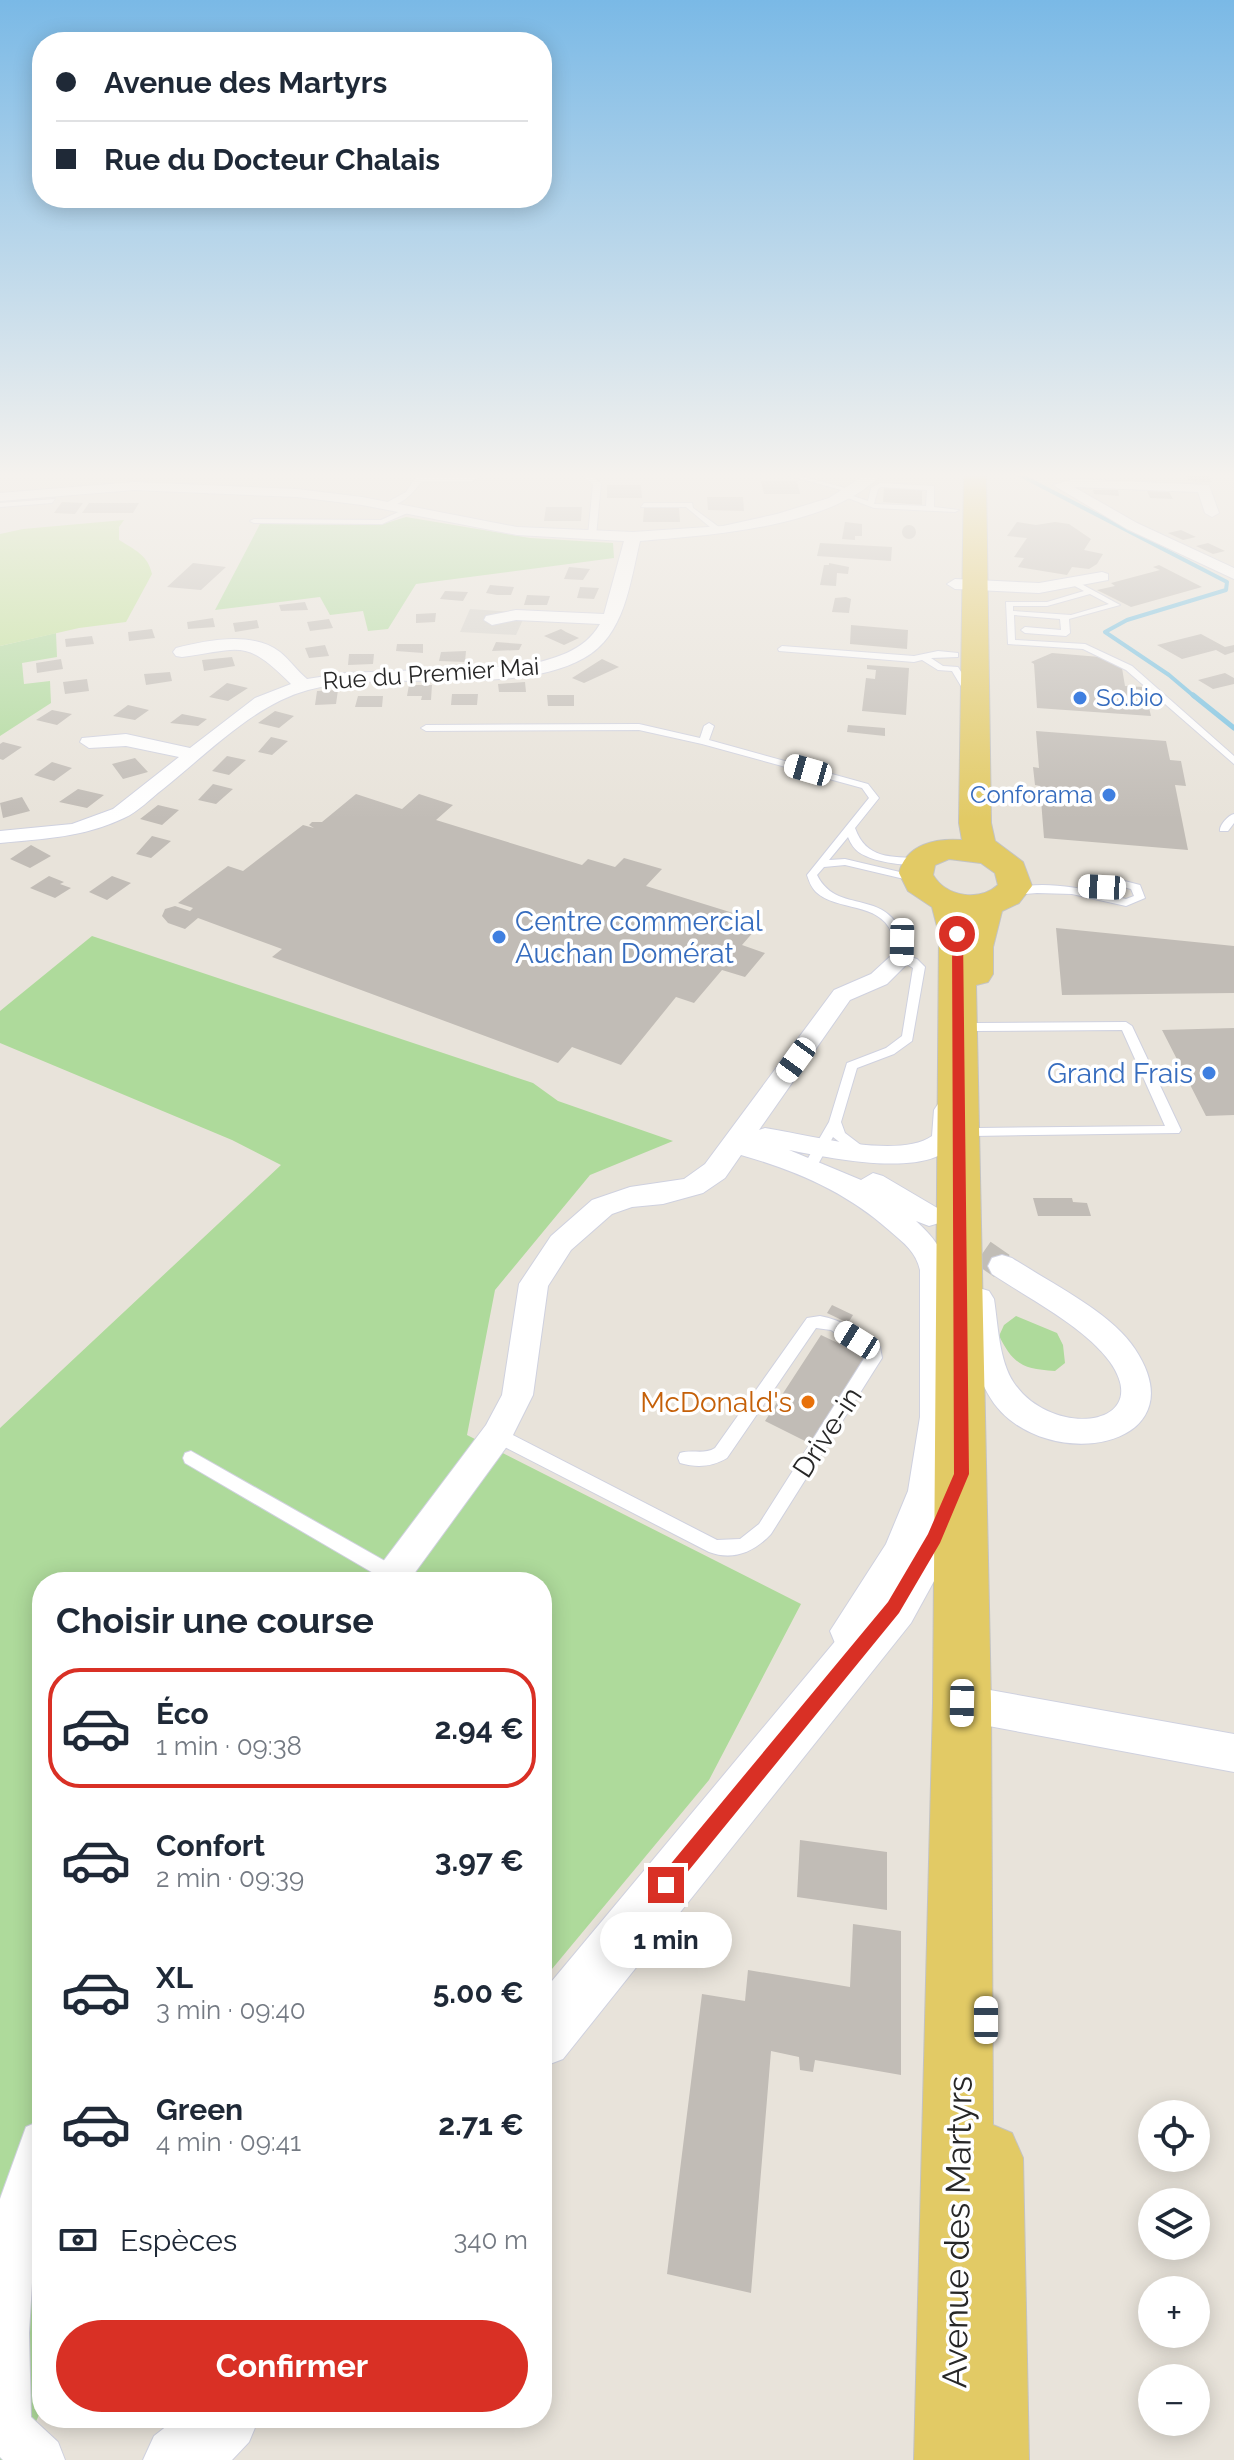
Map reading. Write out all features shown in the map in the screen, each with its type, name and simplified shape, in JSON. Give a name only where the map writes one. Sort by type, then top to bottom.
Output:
[{"type":"main road","name":"Avenue des Martyrs","points":[[964,590],[955,662],[954,834],[966,876],[975,947],[967,1021],[962,1474],[973,1704],[989,2460]]},
{"type":"main road","name":"Avenue des Martyrs","points":[[965,590],[975,823],[979,845],[966,876]]},
{"type":"main road","name":"Avenue des Martyrs","points":[[954,2460],[973,1704],[990,1282],[967,1021]]},
{"type":"main road","points":[[552,2026],[894,1607],[934,1538],[962,1474]]},
{"type":"main road","points":[[178,2460],[215,2428]]},
{"type":"street","name":"Rue du Premier Mai","points":[[0,837],[75,830],[97,824],[139,800],[261,702],[303,685],[346,678],[523,671],[547,667],[583,654],[597,644],[606,632],[618,590]]},
{"type":"street","points":[[492,620],[516,615],[610,619]]},
{"type":"street","points":[[182,652],[231,645],[260,647],[274,656],[288,674],[303,685]]},
{"type":"street","points":[[89,742],[126,740],[194,755]]},
{"type":"street","points":[[395,1572],[497,1435],[517,1395],[534,1284],[561,1243],[602,1207],[630,1197],[663,1194],[693,1186],[715,1171],[842,995],[879,979],[902,958]]},
{"type":"street","points":[[816,1155],[920,1153],[940,1145],[947,1128],[948,1045],[967,1021]]},
{"type":"street","points":[[740,1139],[816,1155],[889,1191],[929,1216]]},
{"type":"street","points":[[712,1829],[776,1714],[851,1628],[887,1573],[914,1523],[930,1470],[937,1368],[935,1272],[928,1252],[889,1213],[816,1155]]},
{"type":"street","points":[[990,1282],[1103,1336],[1122,1353],[1135,1377],[1136,1389],[1135,1402],[1122,1423],[1112,1429],[1080,1435],[1041,1425],[1012,1403],[997,1379],[990,1282]]},
{"type":"street","points":[[973,1704],[1234,1753]]},
{"type":"street","points":[[15,2436],[5,2333],[6,2250],[32,2173]]},
{"type":"lane","points":[[1009,613],[1064,616],[1116,605],[1091,591],[1047,604],[1009,604],[1009,613],[1011,642],[1085,647],[1129,668],[1234,761]]},
{"type":"lane","points":[[1025,630],[1066,633],[1064,616]]},
{"type":"lane","points":[[782,649],[914,659],[924,657],[941,668],[955,662],[972,698]]},
{"type":"lane","points":[[704,742],[709,726]]},
{"type":"lane","points":[[426,728],[639,727],[865,786],[874,798],[824,864],[812,875],[817,890],[885,915],[900,932],[902,958],[913,961],[919,967],[908,1038],[890,1051],[851,1066],[835,1122],[816,1155]]},
{"type":"lane","points":[[1224,829],[1234,817]]},
{"type":"lane","points":[[824,864],[845,862],[966,876],[1043,882],[1104,892],[1033,888],[966,876],[871,855],[858,848],[852,839],[851,829]]},
{"type":"lane","points":[[967,1021],[1126,1026],[1174,1130],[978,1133]]},
{"type":"lane","points":[[835,1122],[839,1135],[861,1152]]},
{"type":"lane","name":"Drive-in","points":[[497,1435],[715,1547],[732,1550],[750,1544],[765,1529],[874,1358],[875,1351],[839,1328],[819,1320],[812,1322],[721,1453],[711,1459],[686,1458]]},
{"type":"lane","points":[[191,1458],[381,1572]]},
{"type":"green space","points":[[0,590],[143,590],[126,622],[79,628],[0,646]]},
{"type":"green space","points":[[226,590],[412,590],[388,629],[368,631],[363,611],[330,615],[320,597],[215,610]]},
{"type":"green space","points":[[56,633],[57,657],[22,663],[24,684],[50,681],[51,703],[0,736],[0,646]]},
{"type":"green space","points":[[92,936],[533,1083],[558,1101],[673,1141],[590,1175],[495,1290],[467,1435],[801,1604],[709,1780],[552,1969],[552,1572],[32,1572],[33,2428],[19,2460],[0,2460],[0,1428],[281,1165],[232,1140],[0,1043],[0,1011]]},
{"type":"green space","points":[[1016,1316],[1057,1333],[1063,1345],[1065,1363],[1055,1371],[1027,1367],[1015,1359],[999,1336],[1004,1325]]},
{"type":"shaded area","points":[[470,609],[526,613],[516,635],[460,632]]},
{"type":"building","points":[[488,590],[513,590],[511,595],[486,593]]},
{"type":"building","points":[[579,590],[598,590],[594,599],[577,598]]},
{"type":"building","points":[[1098,590],[1192,590],[1131,607]]},
{"type":"building","points":[[445,591],[468,592],[463,601],[440,599]]},
{"type":"building","points":[[527,595],[550,596],[547,605],[524,605]]},
{"type":"building","points":[[835,598],[851,599],[849,613],[832,612]]},
{"type":"building","points":[[305,602],[308,610],[281,611],[279,605]]},
{"type":"building","points":[[436,613],[435,622],[416,623],[416,614]]},
{"type":"building","points":[[213,618],[215,627],[188,629],[187,622]]},
{"type":"building","points":[[329,619],[333,628],[310,631],[307,622]]},
{"type":"building","points":[[257,620],[259,628],[235,632],[233,623]]},
{"type":"building","points":[[851,625],[908,630],[907,649],[850,644]]},
{"type":"building","points":[[152,629],[155,638],[129,641],[128,632]]},
{"type":"building","points":[[561,629],[579,638],[564,645],[544,636]]},
{"type":"building","points":[[1201,634],[1225,647],[1234,645],[1234,652],[1225,655],[1216,650],[1182,659],[1157,645]]},
{"type":"building","points":[[92,636],[94,644],[66,647],[65,639]]},
{"type":"building","points":[[496,642],[522,644],[519,650],[492,651]]},
{"type":"building","points":[[397,644],[423,644],[423,653],[396,651]]},
{"type":"building","points":[[325,645],[329,656],[309,658],[305,648]]},
{"type":"building","points":[[466,651],[465,662],[439,661],[441,652]]},
{"type":"building","points":[[1052,653],[1100,657],[1122,668],[1125,686],[1144,687],[1151,716],[1037,708],[1034,664],[1031,662]]},
{"type":"building","points":[[349,654],[374,654],[373,664],[348,665]]},
{"type":"building","points":[[232,657],[235,666],[204,671],[202,660]]},
{"type":"building","points":[[61,659],[63,669],[37,673],[36,663]]},
{"type":"building","points":[[602,659],[619,667],[584,683],[572,678]]},
{"type":"building","points":[[867,665],[909,668],[906,715],[862,711],[866,678],[875,679],[876,670],[867,669]]},
{"type":"building","points":[[170,672],[172,681],[146,685],[144,674]]},
{"type":"building","points":[[1225,673],[1234,678],[1234,684],[1213,689],[1198,680]]},
{"type":"building","points":[[87,679],[89,691],[65,694],[63,682]]},
{"type":"building","points":[[525,682],[526,692],[499,692],[498,684]]},
{"type":"building","points":[[227,683],[248,688],[228,701],[209,697]]},
{"type":"building","points":[[409,685],[432,685],[431,700],[421,700],[422,696],[407,696]]},
{"type":"building","points":[[338,690],[336,704],[315,705],[317,691]]},
{"type":"building","points":[[452,694],[478,694],[477,705],[451,705]]},
{"type":"building","points":[[547,695],[574,695],[574,706],[548,706]]},
{"type":"building","points":[[358,696],[383,696],[382,707],[355,707]]},
{"type":"building","points":[[128,705],[149,710],[135,720],[113,716]]},
{"type":"building","points":[[52,710],[72,714],[57,725],[36,720]]},
{"type":"building","points":[[275,711],[294,716],[279,728],[258,723]]},
{"type":"building","points":[[182,714],[207,719],[198,726],[170,723]]},
{"type":"building","points":[[848,725],[885,728],[885,736],[847,732]]},
{"type":"building","name":"Conforama","points":[[1036,731],[1166,741],[1170,760],[1181,761],[1186,786],[1175,785],[1188,850],[1044,838],[1041,800],[1028,799],[1027,788],[1040,789],[1035,785],[1033,767],[1039,768]]},
{"type":"building","points":[[271,737],[288,741],[272,755],[258,752]]},
{"type":"building","points":[[0,744],[22,747],[3,760],[0,759]]},
{"type":"building","points":[[227,756],[246,760],[229,775],[212,771]]},
{"type":"building","points":[[135,758],[148,772],[123,779],[112,764]]},
{"type":"building","points":[[52,762],[72,768],[54,781],[34,775]]},
{"type":"building","points":[[213,784],[233,789],[216,804],[198,800]]},
{"type":"building","points":[[78,789],[104,795],[87,808],[59,802]]},
{"type":"building","name":"Centre commercial Auchan Domérat","points":[[356,794],[402,809],[419,794],[453,805],[436,820],[582,865],[588,859],[615,867],[624,858],[662,869],[646,886],[762,922],[742,945],[765,953],[745,977],[722,970],[694,1003],[676,997],[621,1065],[572,1047],[558,1063],[272,957],[282,949],[198,918],[185,929],[168,923],[162,916],[165,909],[175,906],[190,911],[193,908],[178,903],[228,866],[243,871],[303,825],[314,828],[309,825],[312,822],[322,822]]},
{"type":"building","points":[[22,797],[30,811],[3,818],[0,803]]},
{"type":"building","points":[[158,805],[179,810],[162,825],[140,819]]},
{"type":"building","points":[[152,836],[171,841],[151,858],[136,854]]},
{"type":"building","points":[[31,845],[51,856],[30,868],[10,859]]},
{"type":"building","points":[[49,876],[71,888],[55,898],[30,888]]},
{"type":"building","points":[[112,876],[131,883],[107,900],[89,892]]},
{"type":"building","points":[[1056,928],[1234,946],[1234,993],[1062,995]]},
{"type":"building","name":"Grand Frais","points":[[1234,1028],[1234,1115],[1206,1116],[1162,1030]]},
{"type":"building","points":[[1033,1198],[1072,1198],[1073,1202],[1087,1203],[1091,1216],[1038,1216]]},
{"type":"building","points":[[832,1305],[853,1315],[848,1323],[827,1313]]},
{"type":"building","name":"McDonald's","points":[[821,1335],[842,1345],[845,1341],[868,1358],[813,1445],[765,1421]]},
{"type":"building","points":[[800,1840],[887,1852],[887,1910],[797,1897]]},
{"type":"building","points":[[853,1924],[901,1931],[901,2075],[815,2060],[813,2072],[800,2070],[799,2057],[771,2051],[751,2293],[667,2274],[702,1994],[745,2001],[748,1970],[850,1987]]},
{"type":"waterway","points":[[1195,697],[1169,675],[1105,632],[1127,620],[1226,590]]},
{"type":"waterway","points":[[1193,695],[1234,728]]},
{"type":"tunnel","points":[[950,1230],[1002,1266]]},
{"type":"place","name":"So.bio","points":[[1080,698]]},
{"type":"place","name":"Conforama","points":[[1109,795]]},
{"type":"place","name":"Centre commercial Auchan Domérat","points":[[499,937]]},
{"type":"place","name":"Grand Frais","points":[[1209,1073]]},
{"type":"place","name":"McDonald's","points":[[808,1402]]},
{"type":"route","points":[[666,1885],[894,1607],[934,1538],[962,1474],[957,934]]}]
